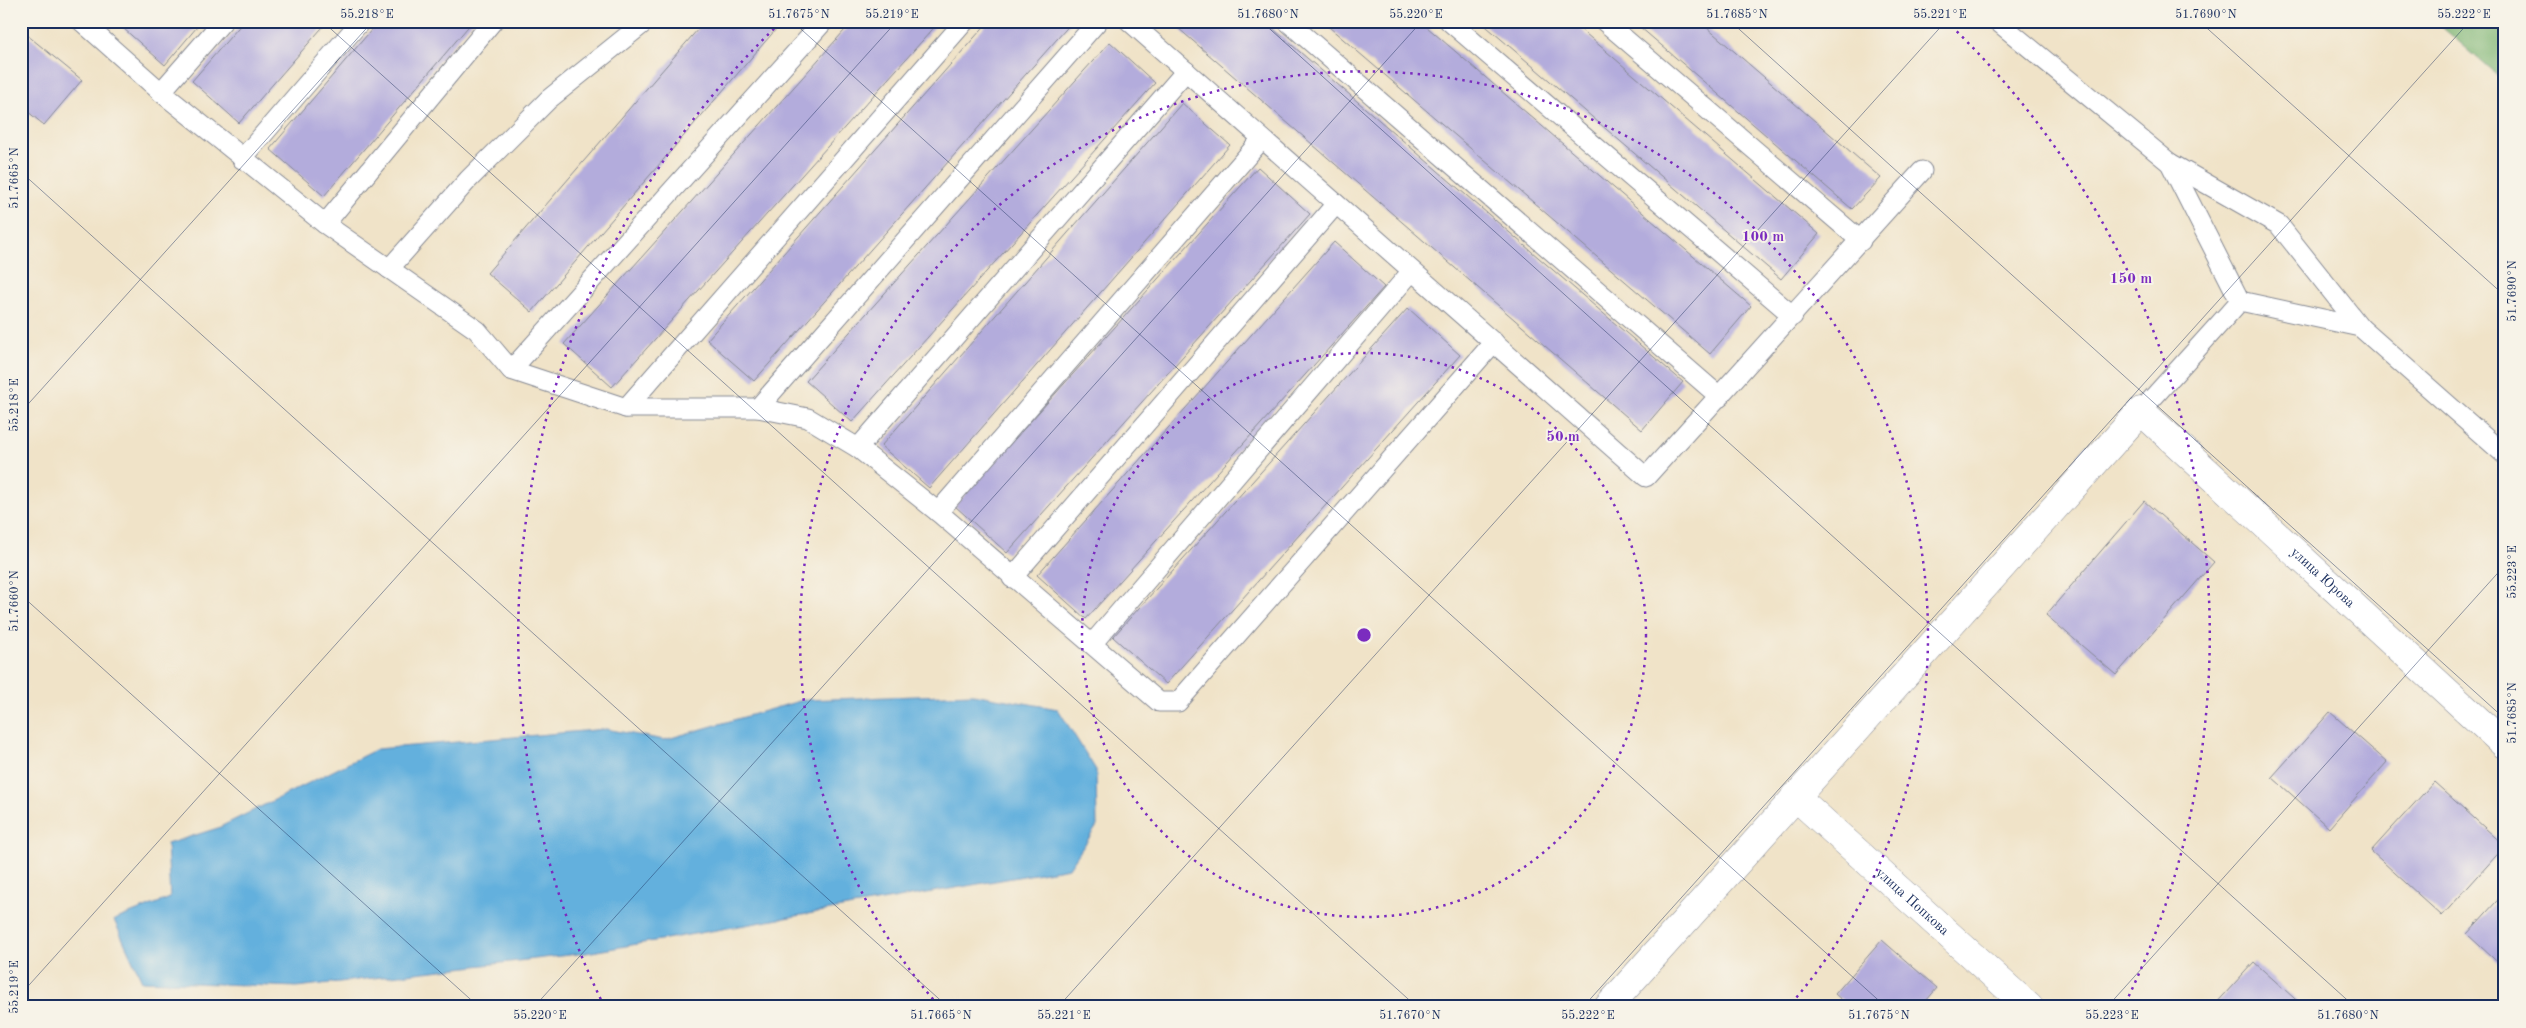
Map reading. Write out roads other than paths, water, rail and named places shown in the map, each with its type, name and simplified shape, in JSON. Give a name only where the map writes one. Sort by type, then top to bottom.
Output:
[{"type":"street","name":"улица Юрова","points":[[2141,411],[2505,745]]},
{"type":"street","points":[[1608,1007],[2141,411]]},
{"type":"street","name":"улица Попкова","points":[[1795,796],[2029,1007]]},
{"type":"lane","points":[[161,92],[223,21]]},
{"type":"lane","points":[[242,159],[361,21]]},
{"type":"lane","points":[[325,224],[493,21]]},
{"type":"lane","points":[[389,269],[468,180],[548,99],[646,21]]},
{"type":"lane","points":[[511,370],[824,21]]},
{"type":"lane","points":[[626,408],[965,21]]},
{"type":"lane","points":[[758,408],[1098,21]]},
{"type":"lane","points":[[1129,21],[1646,477],[1922,171]]},
{"type":"lane","points":[[1287,21],[1720,397]]},
{"type":"lane","points":[[1449,21],[1793,316]]},
{"type":"lane","points":[[1604,21],[1860,241]]},
{"type":"lane","points":[[1998,21],[2170,163],[2279,225],[2360,327],[2505,455]]},
{"type":"lane","points":[[85,22],[161,92],[242,159],[325,224],[477,330],[511,370],[626,408],[758,408],[808,418],[858,448],[938,512],[1012,578],[1159,702],[1178,702],[1494,342]]},
{"type":"lane","points":[[858,448],[1186,71]]},
{"type":"lane","points":[[938,512],[1262,138]]},
{"type":"lane","points":[[2170,163],[2240,300]]},
{"type":"lane","points":[[1012,578],[1336,204]]},
{"type":"lane","points":[[1092,644],[1412,271]]},
{"type":"lane","points":[[2240,300],[2360,327]]},
{"type":"lane","points":[[2141,411],[2240,300]]},
{"type":"water","points":[[973,694],[1058,709],[1096,770],[1097,826],[1069,868],[586,953],[297,987],[142,981],[114,920],[170,898],[167,844],[218,828],[377,749],[606,729],[664,740],[803,700]]}]
